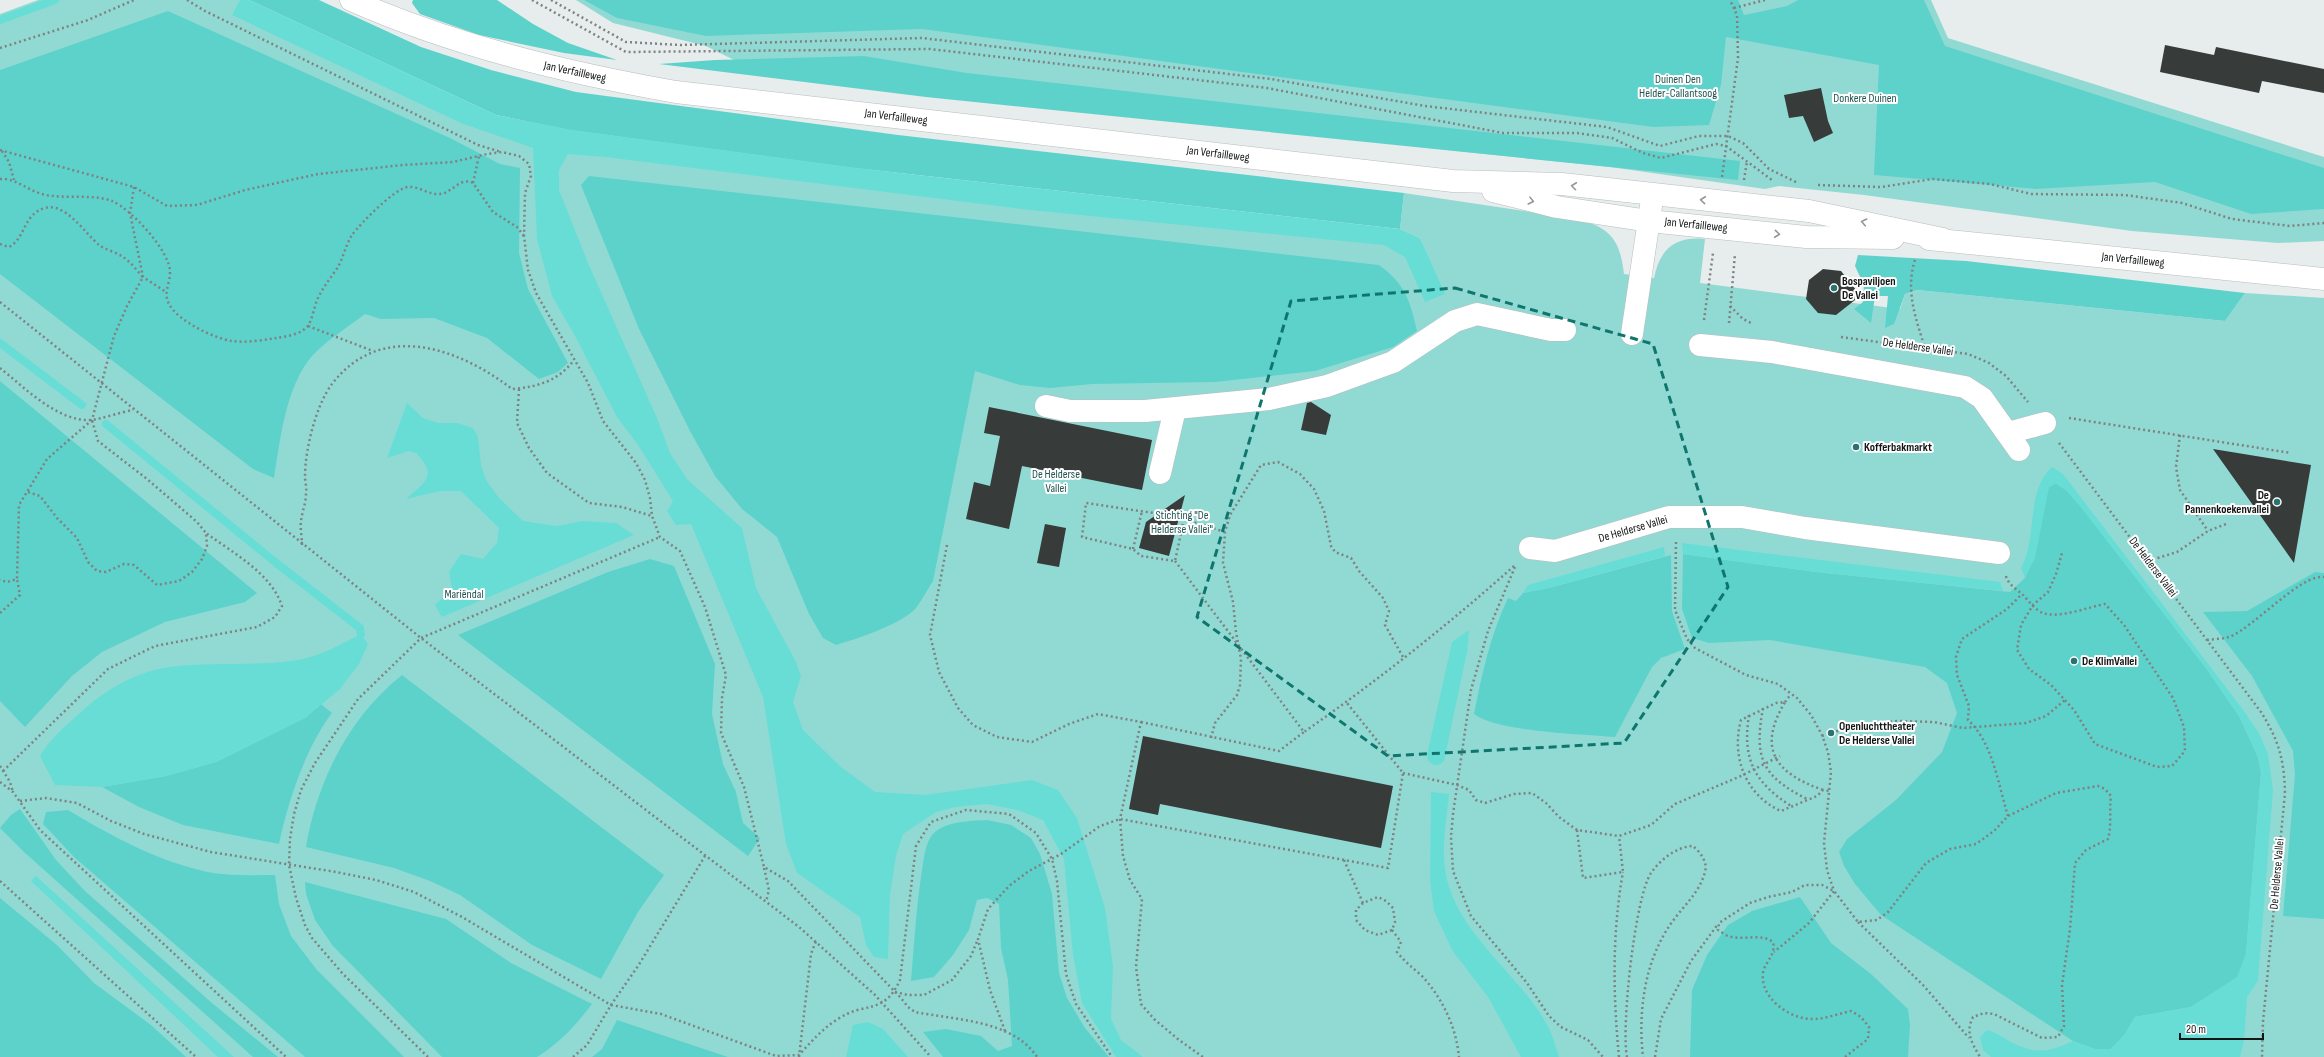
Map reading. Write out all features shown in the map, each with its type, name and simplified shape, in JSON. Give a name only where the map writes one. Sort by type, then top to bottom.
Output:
[{"type":"street","name":"Jan Verfailleweg","points":[[351,0],[385,7],[441,36],[529,62],[560,70],[676,92],[1453,181],[1562,184],[1653,195],[1809,210],[1932,239]]},
{"type":"street","name":"Jan Verfailleweg","points":[[1453,181],[1557,207],[1649,221],[1806,237],[1932,239],[2324,279]]},
{"type":"street","points":[[1632,334],[1653,195]]},
{"type":"street","points":[[1046,406],[1070,411],[1145,411],[1269,399],[1327,386],[1393,362],[1455,321],[1477,314],[1551,330],[1566,330]]},
{"type":"street","points":[[1700,345],[1772,352],[1965,387],[1982,398],[2014,441],[2045,423]]},
{"type":"street","points":[[1160,473],[1174,409]]},
{"type":"street","name":"De Helderse Vallei","points":[[1530,548],[1555,551],[1669,517],[1742,518],[1805,528],[1999,553]]},
{"type":"path","points":[[0,48],[88,20],[132,0]]},
{"type":"path","points":[[186,0],[205,11],[478,145],[519,156],[529,164],[531,176],[525,193],[524,236],[528,270],[536,293],[588,383],[603,420],[636,463],[645,480],[650,498],[652,516],[660,537],[680,551],[705,607],[726,675],[722,698],[721,733],[744,787],[769,890],[766,902]]},
{"type":"path","points":[[532,0],[626,52],[930,49],[1267,88],[1503,133],[1555,131],[1612,138],[1654,157],[1661,158],[1716,144],[1726,146],[1747,160]]},
{"type":"path","points":[[551,0],[626,42],[680,45],[922,38],[1271,78],[1426,106],[1608,127],[1660,146],[1700,136],[1728,136],[1743,143],[1769,169],[1800,184]]},
{"type":"path","points":[[1726,146],[1738,58],[1737,15],[1730,0]]},
{"type":"path","points":[[1734,8],[1765,0]]},
{"type":"path","points":[[1,151],[134,188],[168,206],[198,205],[245,190],[318,174],[403,165],[453,162],[502,152]]},
{"type":"path","points":[[1,151],[9,162],[14,180]]},
{"type":"path","points":[[473,183],[479,156]]},
{"type":"path","points":[[0,179],[14,180],[42,194],[113,201],[130,213],[146,229],[162,251],[170,271],[166,292],[168,303],[189,322],[207,334],[232,341],[278,338],[297,334],[308,326],[317,300],[325,284],[337,268],[353,234],[393,195],[406,187],[422,188],[436,194],[447,194],[462,182],[468,181],[473,183],[493,212],[517,227],[524,236]]},
{"type":"path","points":[[1815,185],[1881,186],[1933,179],[1990,184],[2031,194],[2126,195],[2182,203],[2232,219],[2283,225],[2324,223]]},
{"type":"path","points":[[3,771],[108,669],[155,646],[257,627],[275,617],[282,606],[277,593],[258,573],[206,533],[197,522],[169,498],[98,441],[92,420],[114,336],[142,277],[130,213],[134,188]]},
{"type":"path","points":[[0,244],[9,247],[17,243],[31,216],[45,208],[58,208],[86,231],[99,245],[124,258],[142,277],[166,292]]},
{"type":"path","points":[[1738,230],[1730,306],[1743,319],[1756,325]]},
{"type":"path","points":[[1925,348],[1911,304],[1911,272],[1932,239]]},
{"type":"path","points":[[0,302],[302,545],[816,941],[883,1004],[931,1057]]},
{"type":"path","points":[[308,326],[373,352]]},
{"type":"path","name":"De Helderse Vallei","points":[[1840,336],[1968,354],[1989,363],[2006,376],[2045,423],[2261,712],[2273,731],[2281,750],[2284,766],[2285,793],[2263,1022],[2262,1057]]},
{"type":"path","points":[[302,545],[300,521],[306,494],[305,475],[308,451],[321,406],[332,384],[352,365],[373,352],[388,346],[414,347],[450,353],[494,376],[512,389],[519,389],[543,384],[557,378],[574,360]]},
{"type":"path","points":[[0,368],[59,413],[70,418],[92,420],[133,410]]},
{"type":"path","points":[[519,389],[517,423],[529,448],[547,473],[589,503],[622,507],[652,516]]},
{"type":"path","points":[[2067,417],[2291,452]]},
{"type":"path","points":[[0,613],[20,595],[17,579],[19,505],[47,459],[92,420]]},
{"type":"path","points":[[2180,435],[2176,467],[2180,490],[2208,531]]},
{"type":"path","points":[[1211,738],[1215,723],[1237,695],[1240,684],[1241,659],[1233,602],[1223,563],[1225,532],[1230,516],[1262,465],[1278,462],[1300,474],[1314,489],[1324,511],[1331,546],[1334,552],[1351,558],[1359,571],[1383,598],[1389,611],[1385,625],[1403,657]]},
{"type":"path","points":[[28,492],[40,496],[56,518],[77,538],[88,562],[97,571],[106,572],[124,564],[134,565],[157,585],[179,581],[192,572],[202,559],[207,546],[206,533]]},
{"type":"path","points":[[1225,532],[1184,519],[1142,511],[1086,504],[1082,537],[1134,549],[1141,556],[1175,562],[1304,732]]},
{"type":"path","points":[[1134,549],[1142,511]]},
{"type":"path","points":[[1669,517],[1675,529],[1676,610],[1686,639],[1702,651],[1746,674],[1778,684],[1791,694],[1811,715],[1822,736],[1828,752],[1831,772],[1824,843],[1827,870],[1834,891],[1858,922],[1923,985],[1969,1038],[1980,1057]]},
{"type":"path","points":[[1175,562],[1184,519]]},
{"type":"path","points":[[2148,561],[2177,552],[2208,531],[2226,524]]},
{"type":"path","points":[[428,1057],[372,1004],[312,938],[299,912],[289,865],[290,839],[294,814],[301,790],[315,763],[358,699],[421,638],[660,537]]},
{"type":"path","points":[[947,545],[930,635],[939,672],[958,708],[973,725],[997,738],[1032,742],[1068,724],[1098,714],[1279,751],[1347,703],[1479,597],[1516,564],[1530,548]]},
{"type":"path","points":[[1999,553],[2007,581],[2033,605],[2043,613],[2066,614],[2082,608],[2105,604],[2124,625],[2174,698],[2184,727],[2185,751],[2172,766],[2156,767],[2095,744],[2065,700],[2051,685],[2029,670],[2017,650],[2021,625],[2033,605],[2048,592],[2056,574],[2062,553]]},
{"type":"path","points":[[1516,564],[1488,630],[1471,690],[1451,837],[1453,871],[1471,916],[1527,983],[1555,1022],[1588,1040],[1603,1057]]},
{"type":"path","points":[[2207,640],[2229,637],[2255,622],[2289,593],[2318,576],[2324,577]]},
{"type":"path","points":[[0,580],[7,582],[17,579]]},
{"type":"path","points":[[2008,816],[1988,749],[1975,727],[1968,720],[1969,706],[1957,675],[1956,658],[1962,639],[2007,609],[2022,594]]},
{"type":"path","points":[[1791,694],[1785,702],[1772,729],[1771,742],[1776,758],[1793,777],[1823,790],[1830,791]]},
{"type":"path","points":[[1822,736],[1856,725],[1898,721],[1934,722],[1963,728],[2026,723],[2046,716],[2065,700]]},
{"type":"path","points":[[1785,702],[1776,703],[1740,720],[1737,734],[1737,753],[1744,774],[1755,792],[1768,806],[1780,811],[1817,796],[1823,790]]},
{"type":"path","points":[[1347,703],[1403,773],[1457,785],[1469,790],[1476,800],[1485,803],[1514,794],[1532,793],[1546,803],[1559,818],[1577,830],[1618,836],[1650,825],[1675,804],[1753,770],[1780,756]]},
{"type":"path","points":[[1764,708],[1759,738],[1760,751],[1764,764],[1784,787],[1807,800]]},
{"type":"path","points":[[1750,714],[1747,743],[1749,759],[1753,770],[1774,795],[1791,806]]},
{"type":"path","points":[[1141,722],[1120,819],[1123,856],[1130,880],[1142,899],[1136,967],[1141,1004],[1154,1019],[1179,1040],[1203,1057]]},
{"type":"path","points":[[0,766],[10,782],[13,792]]},
{"type":"path","points":[[895,992],[908,995],[924,995],[952,980],[970,956],[978,939],[988,909],[1009,886],[1061,854],[1100,826],[1120,819],[1388,868],[1403,773]]},
{"type":"path","points":[[0,782],[13,792],[40,830],[286,1057]]},
{"type":"path","points":[[1858,922],[1877,920],[1888,912],[1926,863],[1950,849],[1976,844],[1994,831],[2008,816],[2056,793],[2098,786],[2111,796],[2109,813],[2111,828],[2108,839],[2086,850],[2075,863],[2070,929],[2062,985],[2064,1026],[2058,1037],[2042,1038],[1994,1014],[1984,1013],[1973,1017],[1969,1026],[1969,1038]]},
{"type":"path","points":[[20,801],[46,798],[77,803],[111,821],[144,834],[211,852],[376,880],[414,892],[462,917],[611,1005],[661,1014],[776,1056],[799,1056],[838,1018],[883,1004],[895,992],[900,980],[916,846],[931,822],[966,810],[1009,814],[1036,833],[1052,859],[1056,881],[1066,974],[1076,1004],[1112,1057]]},
{"type":"path","points":[[1577,830],[1583,878],[1622,872]]},
{"type":"path","points":[[1618,836],[1622,872],[1614,942],[1615,1012],[1619,1057]]},
{"type":"path","points":[[1627,1057],[1626,1018],[1628,984],[1638,914],[1646,888],[1651,874],[1663,860],[1683,846],[1693,846],[1700,852],[1705,871],[1696,893],[1670,925],[1653,959],[1646,982],[1643,1007],[1641,1027],[1643,1057]]},
{"type":"path","points":[[573,1057],[587,1045],[611,1005],[638,966],[705,856]]},
{"type":"path","points":[[1344,860],[1363,903]]},
{"type":"path","points":[[764,867],[788,881],[895,992],[908,1008],[915,1012],[982,1024],[1014,1035],[1032,1048],[1037,1057]]},
{"type":"path","points":[[0,881],[196,1057]]},
{"type":"path","points":[[1655,1057],[1661,1019],[1691,961],[1719,923],[1750,903],[1768,897],[1792,892],[1805,885],[1822,885],[1834,891]]},
{"type":"path","points":[[1834,891],[1809,923],[1774,952],[1763,972],[1765,989],[1770,998],[1796,1017],[1824,1018],[1851,1011],[1861,1017],[1869,1027],[1868,1039],[1845,1057]]},
{"type":"path","points":[[1378,897],[1386,901],[1393,908],[1395,922],[1392,930],[1378,935],[1365,930],[1356,920],[1356,910],[1363,903],[1378,897]]},
{"type":"path","points":[[1719,923],[1718,930],[1730,937],[1768,938],[1773,942],[1774,952]]},
{"type":"path","points":[[1392,930],[1401,942],[1397,952],[1433,989],[1446,1010],[1457,1038],[1459,1057]]},
{"type":"path","points":[[978,939],[990,990],[1005,1032]]},
{"type":"path","points":[[799,1056],[811,954],[816,941]]},
{"type":"highlighted area","points":[[1455,288],[1653,344],[1728,587],[1624,743],[1388,756],[1197,617],[1291,301]]},
{"type":"green space","name":"Mariëndal","points":[[38,0],[241,0],[464,112],[1424,248],[1420,238],[1400,229],[1404,193],[1578,219],[1599,227],[1612,237],[1620,252],[1624,274],[1654,278],[1660,259],[1671,246],[1686,240],[1705,239],[1700,283],[1900,309],[1905,294],[1917,290],[2225,321],[2245,293],[2324,298],[2324,1057],[0,1057],[0,14]]},
{"type":"green space","points":[[249,0],[319,0],[421,47],[491,70],[576,92],[898,135],[1404,193],[1400,229],[855,168],[571,130],[496,115]]},
{"type":"green space","points":[[413,0],[497,0],[533,24],[568,43],[617,60],[564,53],[479,35],[420,14],[412,3]]},
{"type":"green space","name":"Duinen Den Helder-Callantsoog","points":[[576,0],[1931,0],[1948,38],[2324,157],[2324,241],[2278,243],[2132,231],[1864,195],[1779,186],[1765,189],[1610,167],[1429,148],[913,88],[744,65],[706,46],[613,23]]},
{"type":"green space","name":"Duinen Den Helder-Callantsoog","points":[[584,0],[1738,0],[1744,15],[1787,6],[1798,0],[1924,0],[1945,46],[2324,168],[2324,209],[2251,214],[2155,182],[2036,189],[1874,175],[1879,65],[1726,37],[1721,85],[1709,125],[1653,127],[922,29],[706,36],[617,18]]},
{"type":"green space","points":[[168,11],[450,138],[500,164],[520,168],[519,253],[528,289],[568,363],[558,372],[539,379],[487,338],[434,318],[381,319],[365,314],[324,345],[312,356],[303,368],[290,398],[282,431],[274,478],[253,469],[0,274],[0,70]]},
{"type":"green space","points":[[864,56],[967,73],[1740,161],[1738,180],[926,97],[659,64],[715,60]]},
{"type":"green space","points":[[589,176],[1379,265],[1401,286],[1412,310],[1417,331],[1393,347],[1315,371],[1215,382],[1092,384],[1050,388],[1020,385],[975,371],[933,581],[916,608],[900,620],[856,639],[836,645],[823,638],[809,614],[777,537],[742,509],[715,476],[690,431],[639,329],[581,185]]},
{"type":"green space","points":[[1858,255],[1966,261],[2245,293],[2225,321],[1917,290],[1905,294],[1894,324],[1885,328],[1888,296],[1875,296],[1871,323],[1854,309],[1863,302],[1864,285],[1855,266]]},
{"type":"green space","points":[[0,381],[257,593],[245,602],[165,622],[102,652],[72,676],[25,727],[0,701]]},
{"type":"green space","points":[[2056,483],[2067,491],[2081,507],[2206,668],[2239,716],[2258,757],[2261,773],[2246,954],[2238,977],[2191,1007],[2135,1017],[2125,1034],[2111,1049],[2095,1049],[2073,1041],[1881,915],[1855,884],[1844,866],[1839,852],[1847,839],[1896,800],[1942,752],[1957,713],[1947,683],[1925,667],[1770,640],[1709,643],[1692,638],[1682,609],[1683,554],[1816,572],[2010,592],[2025,578],[2049,487]]},
{"type":"green space","points":[[1671,555],[1672,611],[1685,649],[1661,658],[1652,667],[1615,737],[1541,731],[1501,725],[1485,720],[1474,714],[1491,641],[1508,598],[1516,601],[1523,593],[1549,588]]},
{"type":"green space","points":[[650,559],[674,566],[715,664],[712,714],[723,764],[736,792],[743,823],[760,838],[748,856],[458,635],[608,572]]},
{"type":"green space","points":[[2315,572],[2324,573],[2324,919],[2283,916],[2295,774],[2293,751],[2252,676],[2203,612],[2247,611]]},
{"type":"green space","points":[[402,675],[664,875],[638,912],[601,979],[532,945],[460,895],[430,881],[394,868],[306,847],[318,798],[338,752],[351,730],[366,710]]},
{"type":"green space","points":[[321,704],[332,713],[314,742],[299,775],[287,810],[279,844],[183,825],[139,807],[102,787],[166,776],[216,762],[305,718]]},
{"type":"green space","points":[[20,809],[56,860],[85,891],[212,1003],[278,1057],[253,1057],[24,852],[0,828],[11,815]]},
{"type":"green space","points":[[68,810],[102,830],[138,848],[194,869],[221,874],[275,875],[279,904],[291,936],[317,970],[404,1057],[305,1057],[74,857],[43,824],[46,812]]},
{"type":"green space","points":[[987,820],[1011,825],[1031,838],[1040,854],[1052,894],[1059,973],[1067,998],[1085,1028],[1109,1057],[943,1057],[923,1032],[946,1029],[981,1036],[998,1051],[1012,1046],[1008,980],[1001,948],[999,904],[987,898],[977,900],[969,930],[953,955],[934,977],[911,981],[919,890],[923,862],[928,842],[935,832],[948,825]]},
{"type":"green space","points":[[305,882],[446,919],[511,963],[592,1004],[567,1033],[553,1046],[537,1057],[442,1057],[333,946],[315,920],[306,894]]},
{"type":"green space","points":[[1800,897],[1831,943],[1871,974],[1908,1009],[1910,1025],[1908,1057],[1690,1057],[1692,990],[1707,955],[1728,925],[1752,911]]},
{"type":"green space","points":[[0,898],[57,945],[94,983],[151,1025],[186,1057],[0,1057]]},
{"type":"green space","points":[[617,1020],[728,1057],[592,1057],[602,1049]]},
{"type":"shaded area","points":[[240,0],[249,0],[496,115],[571,130],[855,168],[1400,229],[1420,238],[1445,294],[1425,302],[1405,257],[1384,245],[1030,210],[605,157],[568,154],[559,170],[559,190],[588,263],[657,418],[670,453],[687,479],[742,528],[756,588],[796,662],[801,676],[793,702],[803,730],[841,767],[875,792],[925,795],[1032,780],[1058,790],[1077,818],[1105,908],[1113,966],[1111,1019],[1121,1040],[1143,1057],[1116,1057],[1082,1003],[1073,955],[1064,859],[1043,820],[1017,810],[987,804],[955,807],[936,812],[903,834],[896,856],[890,895],[888,959],[874,957],[866,945],[860,917],[797,873],[786,844],[763,697],[691,524],[676,525],[667,511],[673,501],[638,445],[617,417],[575,336],[552,296],[537,239],[533,148],[461,123],[232,15]]},
{"type":"shaded area","points":[[407,403],[423,418],[438,423],[457,423],[473,428],[478,437],[481,465],[486,480],[499,498],[523,521],[557,526],[583,521],[616,523],[634,535],[442,617],[435,605],[452,589],[449,572],[461,554],[483,559],[497,543],[499,528],[461,491],[440,491],[406,499],[424,483],[428,473],[427,467],[416,453],[409,451],[387,458]]},
{"type":"shaded area","points":[[2052,467],[2063,474],[2241,707],[2259,733],[2268,754],[2273,790],[2258,981],[2247,997],[2244,1041],[2240,1057],[1991,1057],[1983,1050],[1980,1037],[1987,1030],[2031,1050],[2038,1051],[2051,1049],[2073,1041],[2095,1049],[2111,1049],[2125,1034],[2135,1017],[2191,1007],[2237,977],[2246,954],[2261,773],[2258,757],[2239,716],[2206,668],[2081,507],[2067,491],[2057,483],[2049,487],[2035,558],[2025,578],[2021,568],[2029,543],[2038,489],[2044,477]]},
{"type":"shaded area","points":[[1682,543],[2000,582],[2003,591],[1816,572],[1683,554]]},
{"type":"shaded area","points":[[1664,547],[1665,556],[1549,588],[1523,593],[1528,585]]},
{"type":"shaded area","points":[[1469,630],[1467,652],[1444,761],[1439,765],[1434,765],[1428,761],[1427,755],[1452,642]]},
{"type":"shaded area","points":[[361,634],[368,644],[359,664],[340,689],[305,718],[216,762],[166,776],[102,787],[55,785],[40,756],[48,744],[68,724],[98,698],[120,684],[144,673],[169,667],[291,661],[310,657],[327,651]]},
{"type":"shaded area","points":[[1431,792],[1449,794],[1444,858],[1448,883],[1457,906],[1470,928],[1536,1007],[1549,1028],[1559,1057],[1521,1057],[1488,997],[1452,950],[1434,911],[1430,880]]},
{"type":"shaded area","points":[[36,876],[234,1057],[218,1057],[31,881]]},
{"type":"shaded area","points":[[868,1022],[883,1029],[908,1057],[846,1057],[853,1025]]},
{"type":"building","points":[[2165,45],[2214,55],[2216,47],[2324,69],[2324,93],[2262,81],[2259,93],[2160,72]]},
{"type":"building","points":[[1821,88],[1828,121],[1833,133],[1814,142],[1803,116],[1789,118],[1784,95]]},
{"type":"building","points":[[1823,269],[1841,271],[1856,290],[1855,300],[1836,315],[1818,313],[1806,299],[1809,280]]},
{"type":"building","points":[[1311,402],[1331,415],[1326,435],[1301,430],[1307,403]]},
{"type":"building","points":[[989,407],[1152,440],[1142,490],[1022,466],[1009,529],[966,519],[974,482],[990,486],[1000,436],[984,433]]},
{"type":"building","name":"De Pannenkoekenvallei","points":[[2213,449],[2311,465],[2294,563],[2250,501]]},
{"type":"building","points":[[1185,495],[1169,556],[1139,548],[1146,522]]},
{"type":"building","points":[[1045,524],[1066,528],[1059,567],[1037,563]]},
{"type":"building","points":[[1143,736],[1393,786],[1381,848],[1160,804],[1158,815],[1129,809]]},
{"type":"waterway","points":[[0,20],[55,0]]},
{"type":"waterway","points":[[0,343],[82,405]]},
{"type":"waterway","points":[[106,424],[275,562],[360,628],[361,634]]},
{"type":"place","name":"Bospaviljoen De Vallei","points":[[1834,288]]},
{"type":"place","name":"Kofferbakmarkt","points":[[1856,447]]},
{"type":"place","name":"De Pannenkoekenvallei","points":[[2277,502]]},
{"type":"place","name":"De KlimVallei","points":[[2074,661]]},
{"type":"place","name":"Openluchttheater De Helderse Vallei","points":[[1831,733]]},
{"type":"park label","name":"Donkere Duinen","points":[[1865,98]]},
{"type":"park label","name":"Stichting \"De Helderse Vallei\"","points":[[1182,522]]}]
